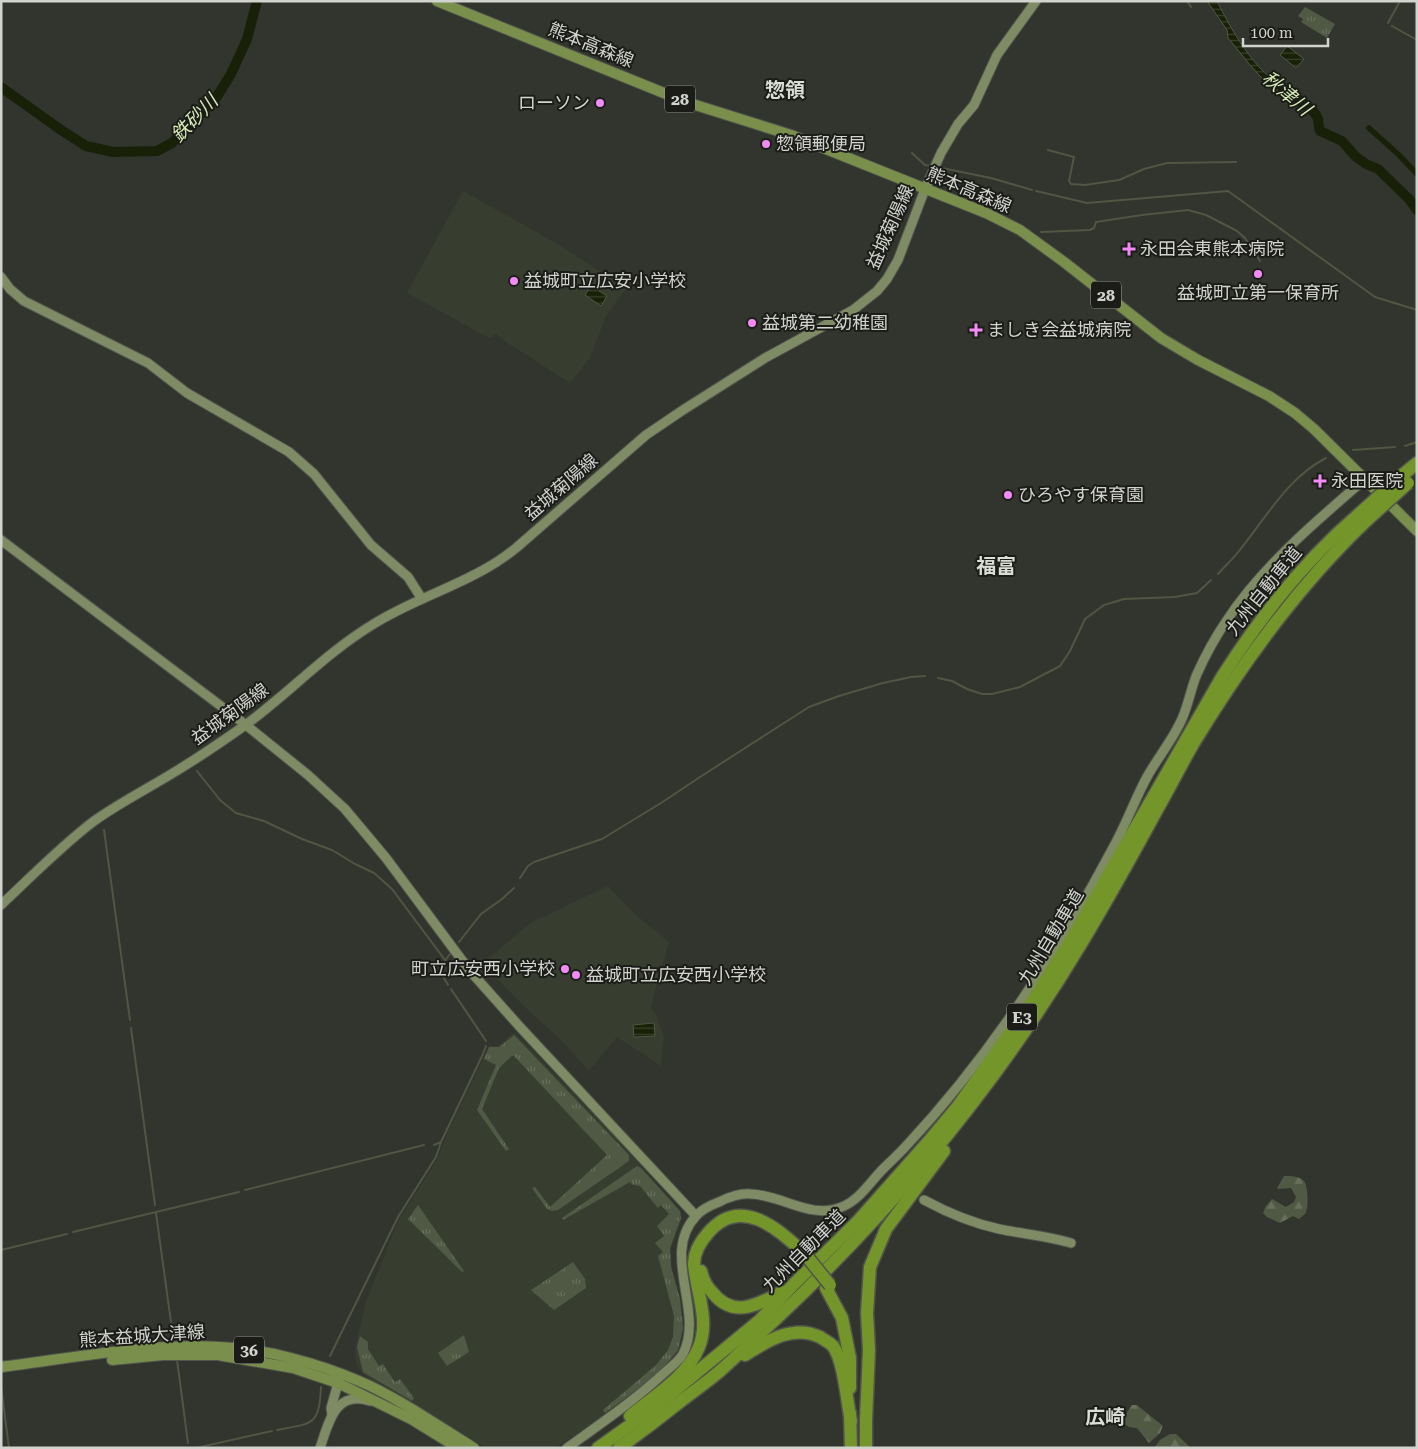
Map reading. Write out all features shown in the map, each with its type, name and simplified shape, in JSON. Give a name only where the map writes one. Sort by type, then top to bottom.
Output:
[{"type":"highway","name":"九州自動車道","points":[[598,1448],[650,1412],[759,1321],[859,1220],[958,1106],[1032,1002],[1066,948],[1242,645],[1300,571],[1332,537],[1363,517],[1408,479],[1417,463]]},
{"type":"highway","name":"九州自動車道","points":[[619,1448],[719,1372],[804,1293],[867,1228],[937,1148],[997,1069],[1040,1008],[1079,947],[1193,745],[1254,652],[1310,579],[1363,517]]},
{"type":"highway","points":[[866,1448],[867,1313],[870,1267],[886,1229],[958,1132],[997,1069]]},
{"type":"highway","points":[[591,1448],[672,1382],[691,1362],[699,1346],[702,1334],[703,1316],[694,1262],[699,1245],[712,1228],[725,1219],[739,1215],[766,1223],[782,1233],[828,1286],[846,1316],[854,1340],[866,1420]]},
{"type":"highway","points":[[794,1284],[758,1305],[732,1307],[715,1296],[706,1285],[701,1267],[702,1255],[708,1242],[721,1229],[730,1225],[746,1223],[774,1234],[802,1255]]},
{"type":"highway","points":[[828,1286],[842,1318],[850,1358],[851,1448]]},
{"type":"highway","points":[[719,1372],[780,1335],[795,1332],[812,1333],[833,1347],[839,1360],[850,1422]]},
{"type":"main road","name":"熊本高森線","points":[[437,1],[686,102],[791,135],[925,188],[994,218],[1033,239],[1161,338],[1198,360],[1269,396],[1295,413],[1314,429],[1417,531]]},
{"type":"main road","name":"熊本益城大津線","points":[[1,1367],[164,1347],[221,1347],[263,1352],[332,1371],[360,1382],[428,1419],[474,1448]]},
{"type":"main road","name":"熊本益城大津線","points":[[1,1372],[163,1355],[218,1355],[265,1362],[293,1368],[338,1383],[411,1419],[458,1448]]},
{"type":"street","name":"益城菊陽線","points":[[1,905],[63,847],[94,822],[133,795],[209,751],[246,725],[372,624],[498,561],[516,548],[646,435],[765,358],[853,310],[870,297],[887,279],[898,260],[934,166],[958,124],[974,105],[997,55],[1036,1]]},
{"type":"street","points":[[1,277],[10,289],[24,301],[148,363],[187,393],[289,452],[314,474],[371,544],[408,578],[422,599]]},
{"type":"street","points":[[568,1448],[650,1387],[683,1355],[690,1333],[690,1316],[681,1260],[685,1237],[696,1216],[733,1196],[751,1194],[777,1199],[809,1210],[822,1211],[843,1206],[861,1194],[884,1167],[906,1146],[987,1050],[1067,928],[1115,844],[1147,778],[1181,722],[1198,673],[1227,620],[1286,550],[1326,512],[1364,480]]},
{"type":"street","points":[[1,540],[246,725],[308,775],[345,809],[386,858],[470,971],[696,1216]]},
{"type":"street","points":[[924,1200],[949,1214],[972,1222],[999,1229],[1049,1236],[1071,1243]]},
{"type":"street","points":[[320,1448],[332,1411],[338,1383],[332,1371]]},
{"type":"street","points":[[338,1383],[347,1381],[360,1382]]},
{"type":"street","points":[[314,1448],[326,1413],[355,1398],[368,1401],[400,1417],[411,1419]]},
{"type":"shaded area","name":"益城町立広安小学校","points":[[463,191],[556,243],[626,288],[606,316],[590,358],[570,383],[496,334],[489,338],[407,293]]},
{"type":"shaded area","name":"益城町立広安西小学校","points":[[608,886],[636,915],[669,942],[651,1008],[655,1012],[664,1037],[661,1066],[617,1037],[589,1071],[560,1039],[482,964],[530,923]]},
{"type":"shaded area","points":[[515,1033],[613,1135],[681,1211],[682,1219],[671,1249],[672,1267],[680,1299],[684,1328],[679,1351],[658,1375],[596,1422],[555,1448],[487,1448],[372,1380],[362,1373],[356,1364],[355,1348],[366,1302],[398,1221],[437,1160],[448,1132],[489,1046],[498,1046],[511,1034]]},
{"type":"green space","points":[[1305,7],[1335,24],[1327,38],[1301,22],[1303,19],[1298,16]]},
{"type":"green space","points":[[514,1035],[629,1155],[629,1161],[558,1210],[552,1211],[547,1209],[532,1188],[535,1187],[550,1207],[607,1155],[513,1055],[499,1068],[482,1109],[509,1149],[506,1151],[477,1110],[496,1065],[484,1059],[489,1047],[499,1047]]},
{"type":"green space","points":[[637,1166],[641,1168],[680,1211],[681,1218],[670,1248],[671,1267],[680,1299],[683,1328],[678,1350],[657,1375],[605,1413],[603,1410],[656,1365],[668,1350],[673,1337],[674,1316],[658,1256],[663,1252],[655,1243],[664,1236],[657,1226],[669,1214],[661,1205],[658,1208],[640,1186],[633,1185],[630,1182],[563,1220],[562,1218]]},
{"type":"green space","points":[[1284,1176],[1297,1177],[1304,1181],[1307,1192],[1307,1207],[1305,1214],[1299,1219],[1293,1216],[1280,1223],[1263,1213],[1272,1199],[1286,1207],[1294,1202],[1296,1197],[1291,1188],[1277,1188]]},
{"type":"green space","points":[[418,1205],[464,1271],[462,1272],[408,1219]]},
{"type":"green space","points":[[573,1262],[585,1279],[586,1288],[554,1310],[531,1290]]},
{"type":"green space","points":[[464,1335],[469,1352],[447,1366],[438,1353]]},
{"type":"green space","points":[[360,1336],[368,1342],[368,1349],[379,1366],[383,1364],[395,1382],[400,1379],[414,1398],[412,1401],[363,1372],[357,1347]]},
{"type":"green space","points":[[1132,1405],[1137,1405],[1163,1426],[1160,1433],[1149,1443],[1137,1428],[1129,1427],[1123,1423]]},
{"type":"green space","points":[[1170,1434],[1176,1434],[1191,1448],[1154,1448],[1160,1440]]},
{"type":"water","points":[[1207,1],[1217,1],[1249,55],[1270,78],[1296,95],[1293,98],[1269,86],[1250,65],[1228,38],[1227,30]]},
{"type":"water","points":[[1287,46],[1304,59],[1296,68],[1280,55]]},
{"type":"water","points":[[591,286],[607,296],[601,306],[585,295]]},
{"type":"water","points":[[654,1023],[655,1036],[634,1037],[633,1025]]},
{"type":"waterway","name":"鉄砂川","points":[[1,87],[86,146],[113,152],[157,151],[172,143],[216,98],[231,74],[247,39],[257,1]]},
{"type":"waterway","points":[[1187,1],[1191,7]]},
{"type":"waterway","points":[[1388,23],[1400,1]]},
{"type":"waterway","points":[[1392,26],[1417,40]]},
{"type":"waterway","name":"秋津川","points":[[1283,91],[1312,110],[1318,119],[1320,131],[1342,141],[1356,157],[1378,169],[1409,199],[1417,210]]},
{"type":"waterway","points":[[1369,128],[1417,174]]},
{"type":"waterway","points":[[1048,150],[1074,157],[1069,181],[1071,184],[1085,185],[1119,180],[1144,169],[1167,163],[1236,162]]},
{"type":"waterway","points":[[912,153],[925,165],[932,166]]},
{"type":"waterway","points":[[937,167],[991,178],[1032,190]]},
{"type":"waterway","points":[[1036,191],[1087,203],[1228,191],[1375,297],[1417,310]]},
{"type":"waterway","points":[[1041,232],[1090,230],[1094,228],[1096,222],[1188,210],[1206,215],[1237,231],[1245,238],[1260,261]]},
{"type":"waterway","points":[[1405,446],[1417,442]]},
{"type":"waterway","points":[[1353,450],[1395,447]]},
{"type":"waterway","points":[[1218,574],[1237,554],[1288,488],[1312,466],[1326,458]]},
{"type":"waterway","points":[[938,678],[952,681],[982,694],[992,694],[1020,687],[1060,666],[1070,651],[1085,619],[1104,605],[1124,599],[1175,597],[1197,593],[1211,580]]},
{"type":"waterway","points":[[520,878],[528,866],[534,862],[602,839],[809,707],[883,683],[925,676]]},
{"type":"waterway","points":[[197,771],[220,800],[236,813],[264,821],[302,839],[332,850],[374,873],[392,889],[445,960]]},
{"type":"waterway","points":[[104,830],[130,1020]]},
{"type":"waterway","points":[[459,942],[481,914],[514,888]]},
{"type":"waterway","points":[[448,985],[441,966],[450,954]]},
{"type":"waterway","points":[[451,989],[486,1041]]},
{"type":"waterway","points":[[131,1028],[155,1205]]},
{"type":"waterway","points":[[330,1356],[398,1217],[436,1157],[441,1142],[486,1046]]},
{"type":"waterway","points":[[434,1145],[441,1142]]},
{"type":"waterway","points":[[245,1190],[424,1145]]},
{"type":"waterway","points":[[73,1232],[239,1192]]},
{"type":"waterway","points":[[156,1213],[173,1337]]},
{"type":"waterway","points":[[1,1250],[67,1234]]},
{"type":"waterway","points":[[177,1360],[188,1443]]},
{"type":"waterway","points":[[1,1386],[9,1448]]},
{"type":"waterway","points":[[277,1430],[299,1426],[312,1420],[316,1416],[318,1409],[321,1387]]},
{"type":"waterway","points":[[196,1448],[272,1431]]},
{"type":"place","name":"ローソン","points":[[600,103]]},
{"type":"place","name":"惣領郵便局","points":[[766,144]]},
{"type":"place","name":"永田会東熊本病院","points":[[1129,249]]},
{"type":"place","name":"益城町立第一保育所","points":[[1258,274]]},
{"type":"place","name":"益城町立広安小学校","points":[[514,281]]},
{"type":"place","name":"益城第二幼稚園","points":[[752,323]]},
{"type":"place","name":"ましき会益城病院","points":[[976,330]]},
{"type":"place","name":"永田医院","points":[[1320,481]]},
{"type":"place","name":"ひろやす保育園","points":[[1008,495]]},
{"type":"place","name":"町立広安西小学校","points":[[565,969]]},
{"type":"place","name":"益城町立広安西小学校","points":[[576,975]]},
{"type":"district","name":"惣領","points":[[785,90]]},
{"type":"district","name":"福富","points":[[996,566]]},
{"type":"district","name":"広崎","points":[[1105,1417]]}]
